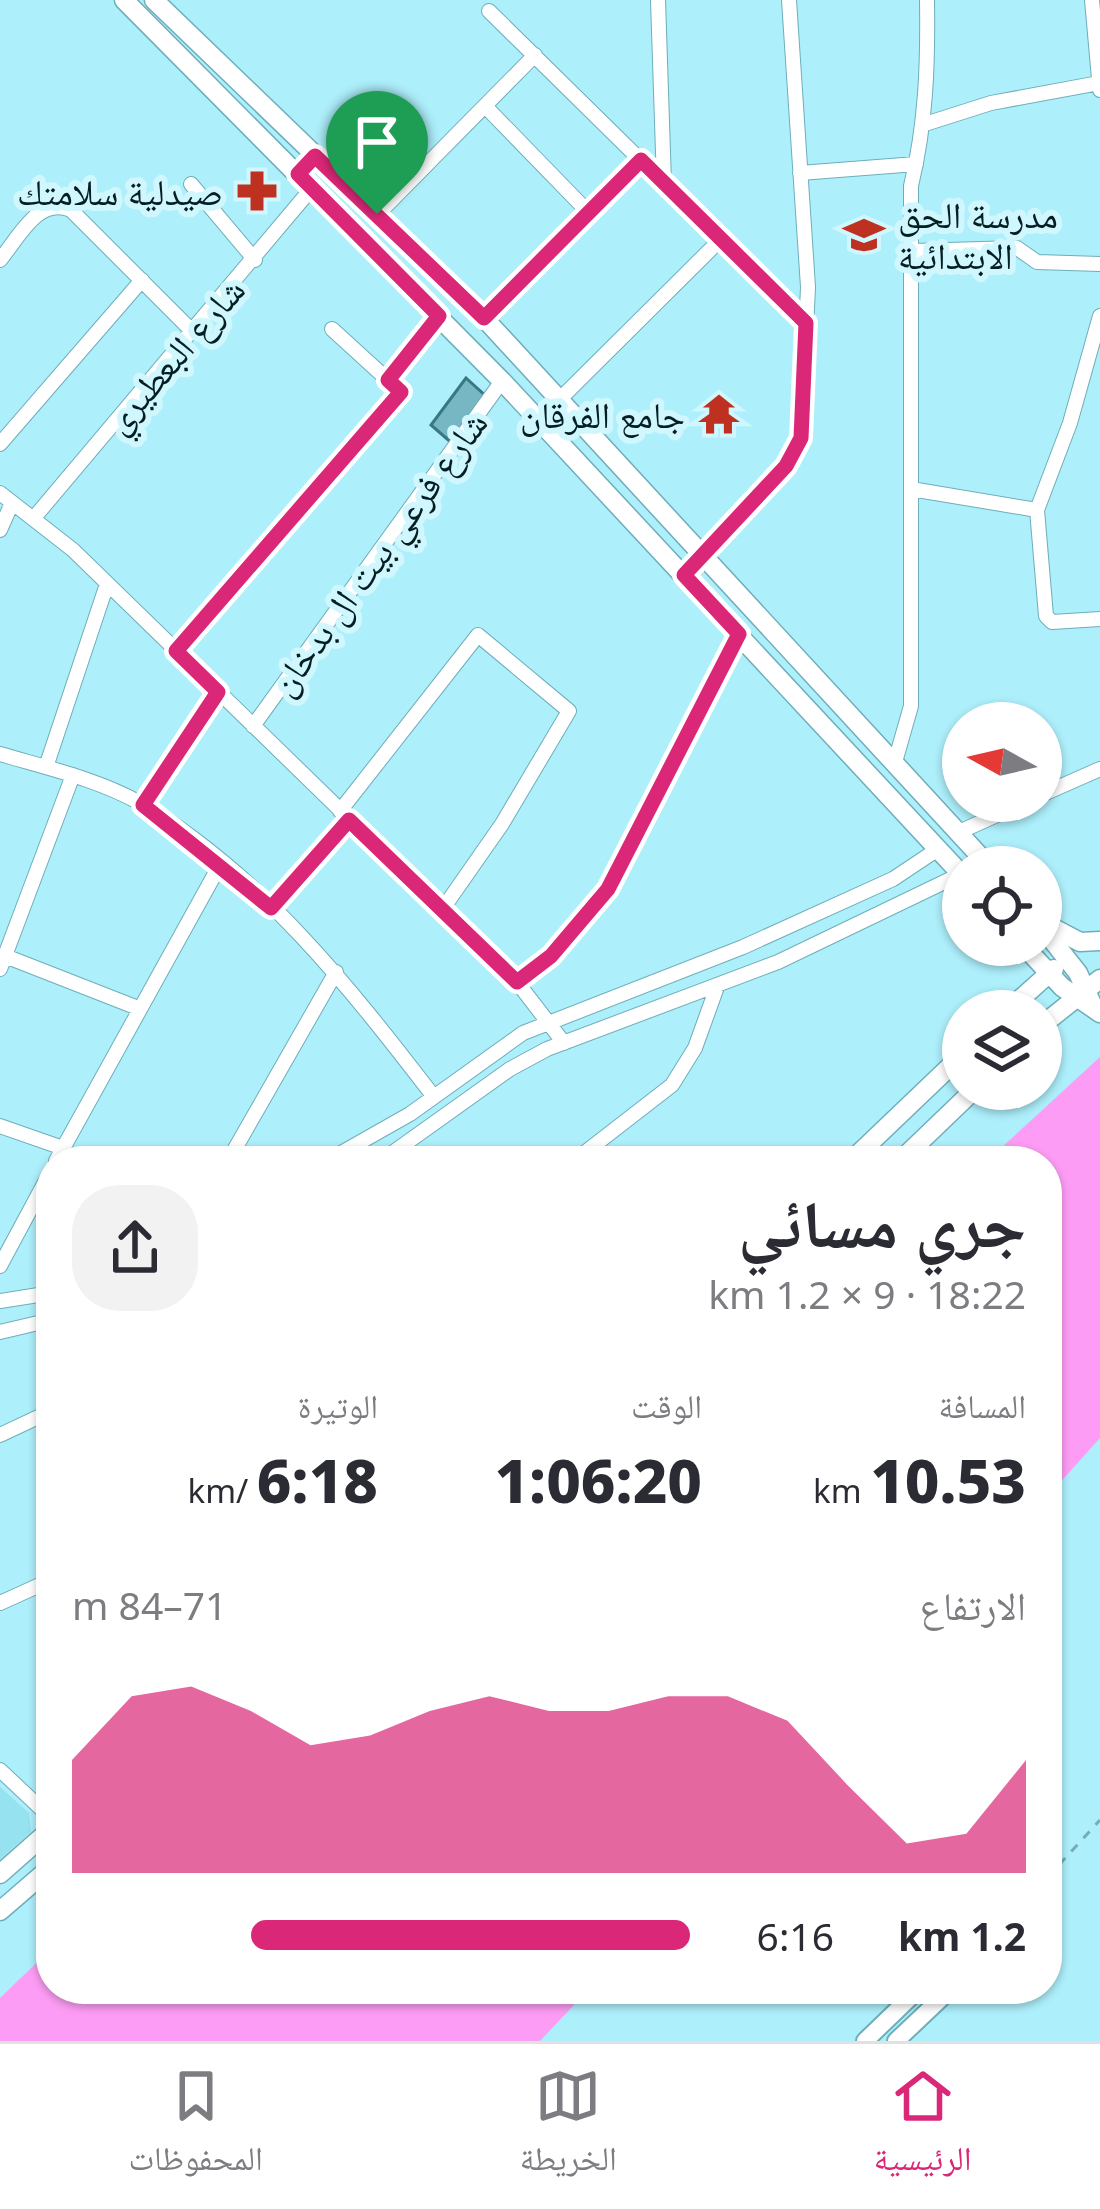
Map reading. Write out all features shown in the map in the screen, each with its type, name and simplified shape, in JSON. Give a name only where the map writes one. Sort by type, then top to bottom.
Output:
[{"type":"main road","points":[[124,0],[502,381],[942,854]]},
{"type":"main road","points":[[154,0],[484,318],[971,846]]},
{"type":"main road","points":[[305,181],[315,156]]},
{"type":"main road","points":[[1062,934],[1074,940],[1100,941]]},
{"type":"main road","points":[[1062,953],[1091,996]]},
{"type":"main road","points":[[1030,990],[1066,958]]},
{"type":"main road","points":[[1041,966],[1091,996]]},
{"type":"main road","points":[[1062,1013],[1091,996]]},
{"type":"main road","points":[[867,1146],[942,1074]]},
{"type":"main road","points":[[916,1146],[953,1110]]},
{"type":"main road","points":[[0,1874],[36,1842]]},
{"type":"main road","points":[[0,1911],[36,1880]]},
{"type":"street","points":[[657,0],[664,183]]},
{"type":"street","points":[[684,575],[786,466],[801,438],[806,323],[789,0]]},
{"type":"street","points":[[896,762],[911,706],[910,186],[925,124],[927,0]]},
{"type":"street","points":[[925,124],[992,103],[1100,87],[1092,0]]},
{"type":"street","points":[[489,11],[806,323]]},
{"type":"street","points":[[377,214],[535,56]]},
{"type":"street","points":[[485,106],[589,213]]},
{"type":"street","points":[[484,318],[641,160]]},
{"type":"street","points":[[800,173],[916,164]]},
{"type":"street","name":"شارع البعطيري","points":[[33,519],[255,260],[305,181]]},
{"type":"street","points":[[191,184],[255,260]]},
{"type":"street","points":[[0,260],[43,208],[58,204],[71,210],[194,332]]},
{"type":"street","points":[[560,399],[721,238]]},
{"type":"street","points":[[912,251],[1017,248],[1037,262],[1100,264]]},
{"type":"street","points":[[0,444],[142,280]]},
{"type":"street","points":[[388,380],[439,316]]},
{"type":"street","points":[[1100,316],[1070,423],[1037,510],[1046,616],[1052,622],[1100,619]]},
{"type":"street","points":[[176,651],[401,392],[332,328]]},
{"type":"street","name":"شارع فرعي بيت ال بدخان","points":[[254,726],[502,381]]},
{"type":"street","points":[[911,489],[1037,510]]},
{"type":"street","points":[[0,530],[6,498],[107,584],[517,982],[564,1042]]},
{"type":"street","points":[[46,767],[107,584]]},
{"type":"street","points":[[517,982],[551,956],[608,889],[739,634]]},
{"type":"street","points":[[271,908],[478,635],[569,711],[502,824],[442,910]]},
{"type":"street","points":[[143,805],[218,692]]},
{"type":"street","points":[[0,754],[73,775],[143,805],[221,863],[336,972],[434,1097]]},
{"type":"street","points":[[1062,786],[1100,769]]},
{"type":"street","points":[[73,775],[3,963],[139,1008]]},
{"type":"street","points":[[959,832],[981,822]]},
{"type":"street","points":[[353,1146],[434,1097],[510,1040],[743,946],[893,879],[938,850]]},
{"type":"street","points":[[65,1146],[221,863]]},
{"type":"street","points":[[402,1146],[510,1070],[564,1042],[717,987],[942,884]]},
{"type":"street","points":[[237,1146],[336,972]]},
{"type":"street","points":[[593,1146],[672,1084],[695,1048],[717,987]]},
{"type":"street","points":[[0,1126],[41,1146]]},
{"type":"street","points":[[0,1266],[36,1199]]},
{"type":"street","points":[[0,1301],[36,1295]]},
{"type":"street","points":[[0,1332],[36,1324]]},
{"type":"street","points":[[0,1435],[36,1418]]},
{"type":"street","points":[[0,1603],[36,1587]]},
{"type":"street","points":[[0,1770],[36,1804]]},
{"type":"street","points":[[865,2041],[903,2004]]},
{"type":"street","points":[[896,2041],[935,2004]]},
{"type":"path","points":[[1062,1862],[1100,1820]]},
{"type":"shaded area","points":[[1100,1057],[1100,1438],[1062,1480],[1062,1146],[1003,1146],[1042,1110],[1062,1110],[1062,1092]]},
{"type":"shaded area","points":[[0,1787],[29,1813],[31,1832],[0,1859]]},
{"type":"shaded area","points":[[36,1963],[36,2004],[575,2004],[540,2041],[0,2041],[0,1998]]},
{"type":"building","points":[[466,378],[488,398],[454,445],[431,425]]},
{"type":"place","name":"صيدلية سلامتك","points":[[257,191]]},
{"type":"place","name":"مدرسة الحق الابتدائية","points":[[864,235]]},
{"type":"place","name":"جامع الفرقان","points":[[719,414]]},
{"type":"route","points":[[315,156],[377,214],[484,318],[641,160],[806,323],[801,438],[786,466],[684,575],[739,634],[608,889],[551,956],[517,982],[349,820],[271,908],[221,863],[143,805],[218,692],[176,651],[401,392],[388,380],[439,316],[298,174],[315,156]]}]
